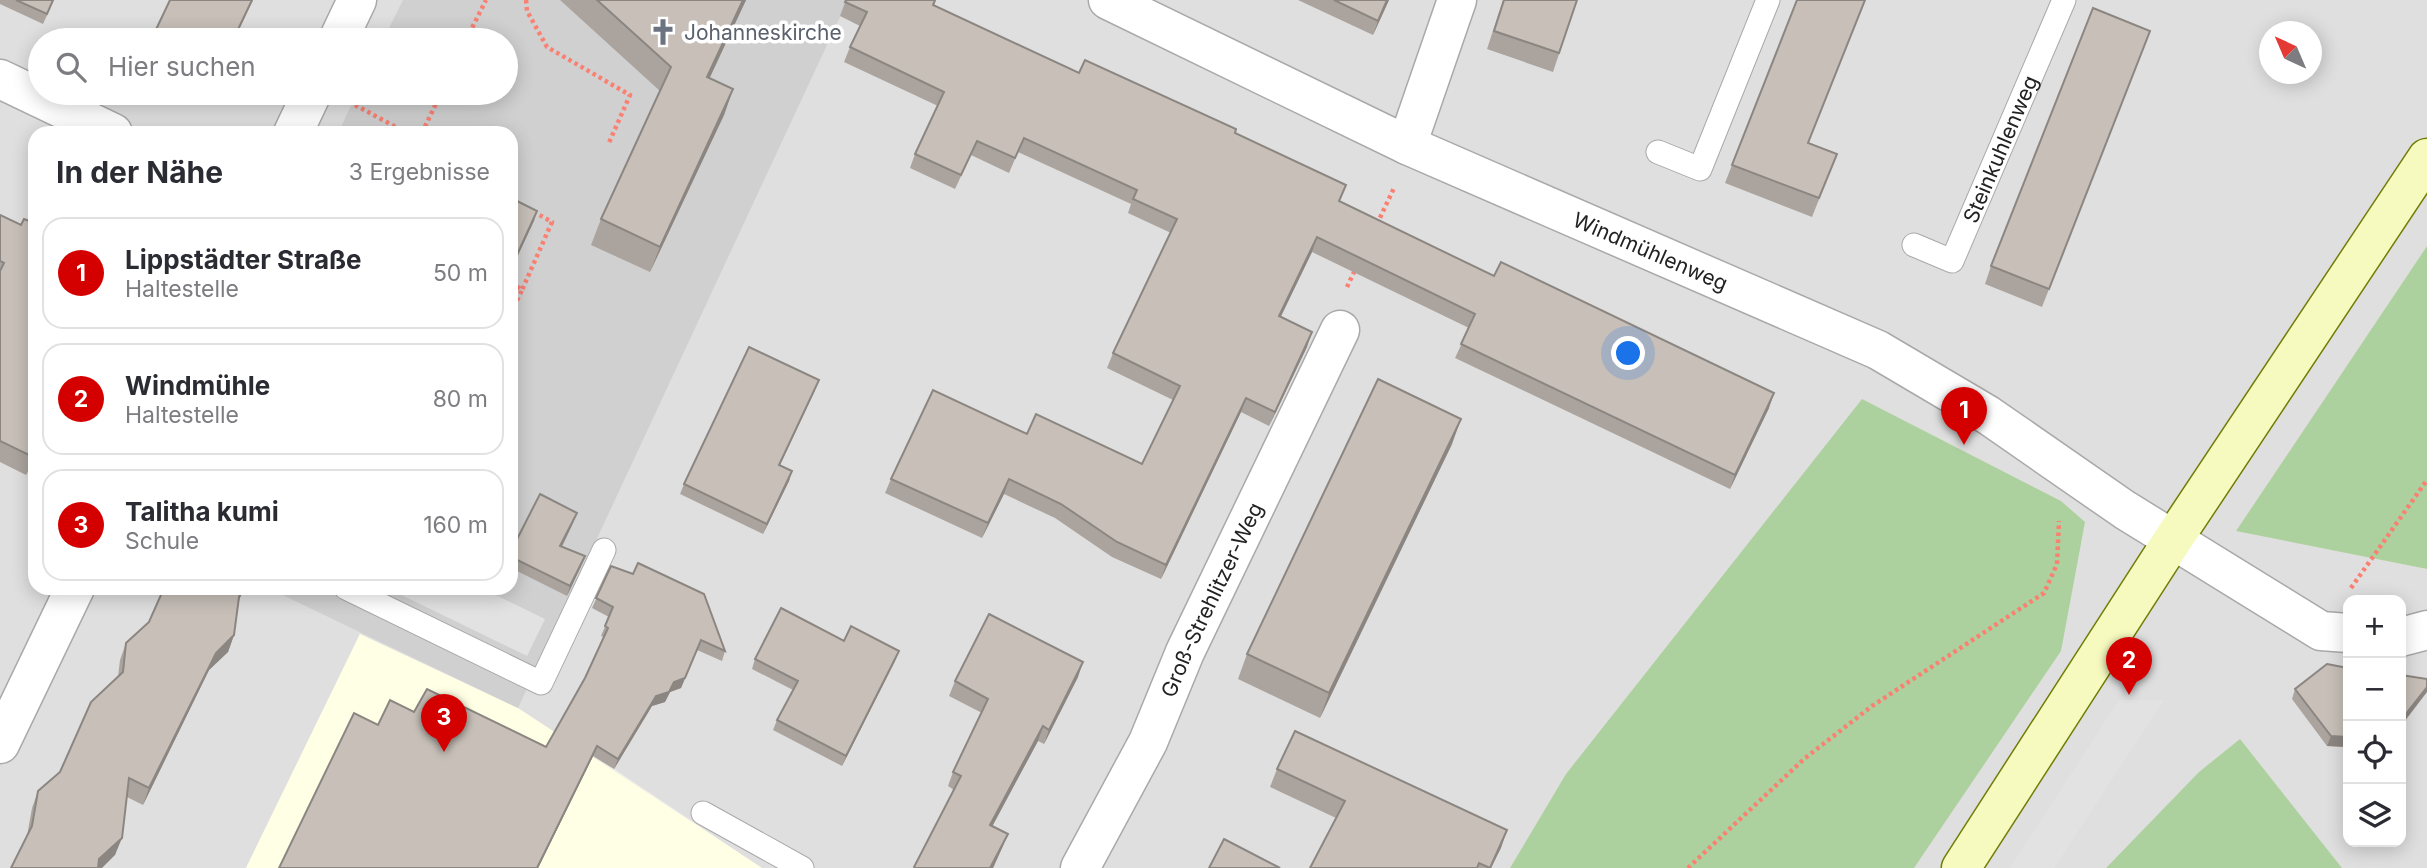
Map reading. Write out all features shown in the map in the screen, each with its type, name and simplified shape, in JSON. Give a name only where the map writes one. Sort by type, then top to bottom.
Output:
[{"type":"main road","points":[[1961,868],[2172,541],[2427,158]]},
{"type":"street","points":[[344,28],[357,0]]},
{"type":"street","name":"Windmühlenweg","points":[[1108,0],[1407,145],[1878,349],[1988,415],[2172,541],[2334,632]]},
{"type":"street","points":[[1407,145],[1457,0]]},
{"type":"street","points":[[0,79],[28,92]]},
{"type":"street","points":[[54,105],[98,126]]},
{"type":"street","points":[[296,126],[306,105]]},
{"type":"street","name":"Groß-Strehlitzer-Weg","points":[[1080,868],[1148,742],[1185,652],[1340,330]]},
{"type":"street","points":[[0,744],[72,595]]},
{"type":"street","points":[[2406,636],[2427,630]]},
{"type":"lane","points":[[1658,152],[1700,169],[1768,0]]},
{"type":"lane","name":"Steinkuhlenweg","points":[[1914,245],[1952,261],[2064,0]]},
{"type":"lane","points":[[360,595],[541,683],[604,550]]},
{"type":"lane","points":[[703,813],[802,868]]},
{"type":"path","points":[[472,28],[486,0]]},
{"type":"path","points":[[526,0],[527,11],[547,47],[629,95],[608,145]]},
{"type":"path","points":[[425,126],[435,105]]},
{"type":"path","points":[[366,110],[395,126]]},
{"type":"path","points":[[1371,235],[1394,187],[1407,145]]},
{"type":"path","points":[[518,298],[552,222],[532,211]]},
{"type":"path","points":[[1340,330],[1347,285],[1359,260]]},
{"type":"path","points":[[518,287],[522,290]]},
{"type":"path","points":[[1688,868],[1814,751],[1872,706],[2044,593],[2057,564],[2061,501],[2071,473]]},
{"type":"path","points":[[2334,632],[2427,480]]},
{"type":"shaded area","points":[[0,0],[2427,0],[2427,246],[2237,530],[2427,569],[2427,868],[762,868],[614,769],[555,735],[360,634],[246,868],[0,868]]},
{"type":"shaded area","points":[[403,0],[848,0],[518,708],[283,595],[518,595],[518,126],[341,126],[351,105],[518,105],[518,28],[389,28]]},
{"type":"shaded area","points":[[401,595],[495,595],[545,619],[527,656]]},
{"type":"shaded area","points":[[360,634],[518,708],[762,868],[246,868]]},
{"type":"shaded area","points":[[2119,700],[2164,700],[2054,868],[2010,868]]},
{"type":"green space","points":[[2427,246],[2427,569],[2236,531]]},
{"type":"green space","points":[[1862,399],[2061,501],[2085,522],[2061,651],[1914,868],[1510,868],[1566,774]]},
{"type":"green space","points":[[2240,739],[2342,868],[2106,868],[2199,772]]},
{"type":"building","points":[[16,0],[53,0],[47,14]]},
{"type":"building","points":[[170,0],[252,0],[239,28],[157,28]]},
{"type":"building","points":[[597,0],[743,0],[707,77],[733,89],[660,247],[601,219],[671,67]]},
{"type":"building","points":[[935,0],[933,5],[1079,73],[1085,60],[1236,129],[1235,133],[1346,185],[1339,201],[1494,276],[1501,262],[1774,393],[1735,475],[1461,344],[1475,314],[1317,237],[1279,316],[1312,332],[1275,412],[1246,398],[1166,565],[1117,542],[1061,504],[1009,479],[988,523],[891,479],[933,390],[1027,434],[1036,414],[1142,464],[1180,386],[1113,353],[1177,219],[1133,199],[1137,190],[1024,138],[1015,158],[977,141],[961,175],[915,154],[944,92],[850,47],[867,12],[845,2]]},
{"type":"building","points":[[1334,0],[1387,0],[1378,21]]},
{"type":"building","points":[[1504,0],[1577,0],[1559,53],[1494,31]]},
{"type":"building","points":[[1797,0],[1865,0],[1808,143],[1837,154],[1819,198],[1732,165]]},
{"type":"building","points":[[2093,8],[2150,31],[2049,289],[1991,266]]},
{"type":"building","points":[[518,202],[537,211],[518,253]]},
{"type":"building","points":[[0,215],[21,225],[24,219],[28,220],[28,455],[0,441],[0,271],[4,263],[0,261]]},
{"type":"building","points":[[749,347],[819,380],[779,465],[792,471],[767,524],[684,484]]},
{"type":"building","points":[[1378,379],[1461,419],[1329,693],[1247,654]]},
{"type":"building","points":[[540,494],[577,513],[560,546],[585,556],[570,586],[518,560],[518,537]]},
{"type":"building","points":[[638,563],[704,594],[725,651],[701,640],[685,678],[674,682],[669,692],[656,696],[618,759],[597,746],[537,868],[279,868],[354,713],[378,725],[390,700],[414,712],[427,689],[546,747],[585,678],[608,628],[605,626],[613,607],[596,598],[611,566],[633,574]]},
{"type":"building","points":[[161,595],[240,595],[234,635],[216,653],[149,788],[129,778],[122,838],[99,859],[98,868],[11,868],[32,826],[38,791],[60,772],[91,702],[123,672],[126,643],[149,622]]},
{"type":"building","points":[[781,608],[844,641],[851,626],[899,651],[846,756],[777,720],[798,681],[755,659]]},
{"type":"building","points":[[989,614],[1083,662],[1049,730],[1043,726],[990,825],[1008,834],[990,868],[915,868],[961,776],[953,772],[988,699],[955,681]]},
{"type":"building","points":[[2327,664],[2343,667],[2343,737],[2331,736],[2295,689]]},
{"type":"building","points":[[2406,676],[2427,679],[2427,687],[2406,714]]},
{"type":"building","points":[[1295,731],[1507,830],[1490,868],[1479,863],[1477,868],[1310,868],[1345,801],[1277,769]]},
{"type":"building","points":[[1224,839],[1280,868],[1209,868]]},
{"type":"place","name":"Johanneskirche","points":[[663,32]]},
{"type":"place","name":"Lippstädter Straße","points":[[1964,445]]},
{"type":"place","name":"Windmühle","points":[[2129,695]]},
{"type":"place","name":"Talitha kumi","points":[[444,752]]}]
